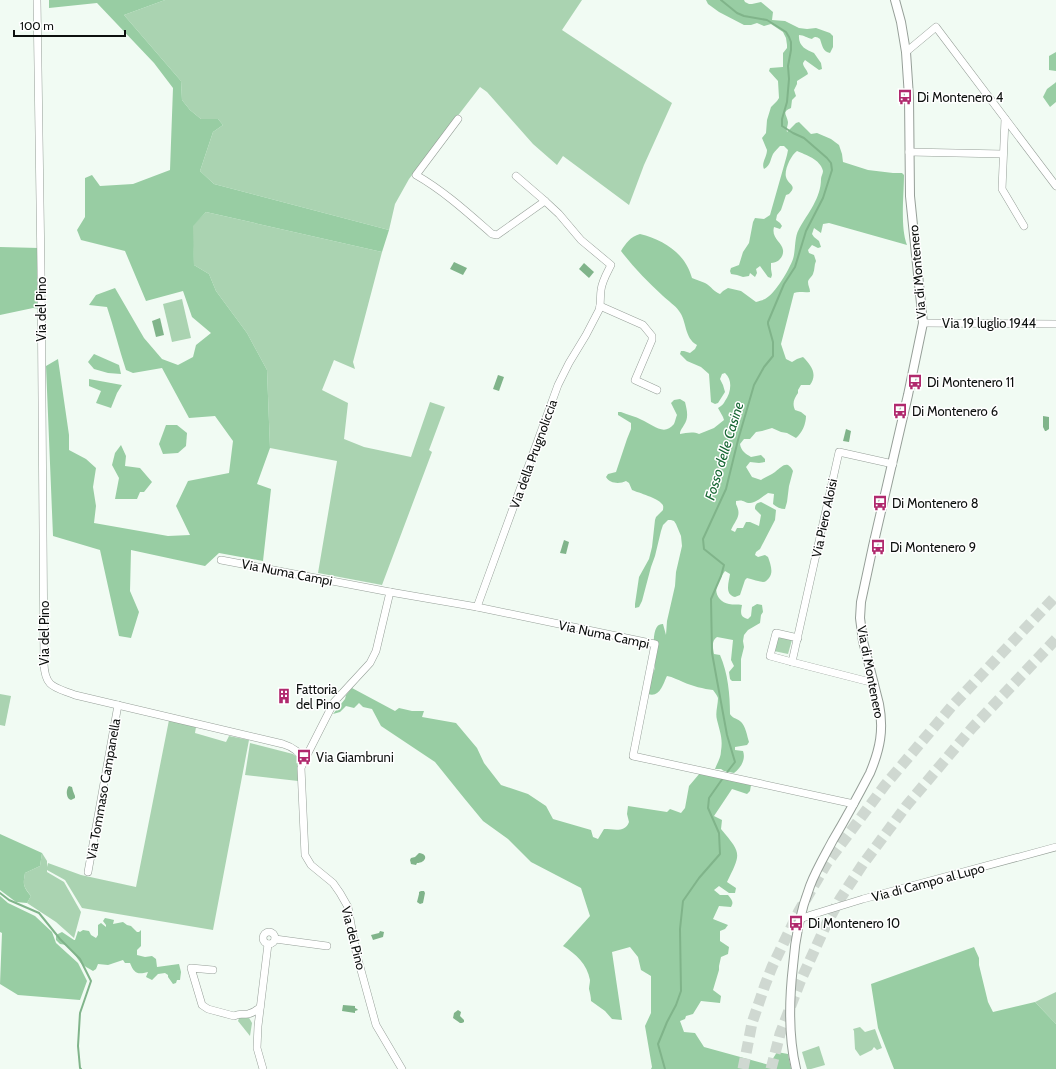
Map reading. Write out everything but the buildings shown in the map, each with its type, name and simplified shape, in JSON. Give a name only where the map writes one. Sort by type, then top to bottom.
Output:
[{"type":"street","name":"Via del Pino","points":[[37,0],[41,269],[44,673],[50,684],[75,695],[283,744],[292,747],[301,756],[304,761],[301,768],[305,855],[311,865],[333,883],[348,907],[356,952],[376,1025],[402,1069]]},
{"type":"street","name":"Via di Montenero","points":[[796,1069],[792,1050],[790,1024],[790,986],[800,919],[805,900],[815,876],[873,766],[877,757],[880,741],[881,715],[860,625],[862,595],[893,464],[923,323],[910,196],[909,97],[906,52],[901,22],[895,0]]},
{"type":"street","points":[[906,52],[936,27],[1056,186]]},
{"type":"street","points":[[1005,119],[1002,189],[1024,226]]},
{"type":"street","points":[[458,120],[416,175],[460,206],[492,234],[497,235],[545,201]]},
{"type":"street","points":[[909,152],[1003,154]]},
{"type":"street","name":"Via della Prugnoliccia","points":[[477,607],[558,385],[586,335],[600,306],[601,288],[611,265],[581,240],[559,214],[516,176]]},
{"type":"street","points":[[600,306],[643,325],[652,336],[652,340],[635,380],[657,390]]},
{"type":"street","name":"Via 19 luglio 1944","points":[[923,323],[1056,324]]},
{"type":"street","name":"Via Piero Aloisi","points":[[792,662],[839,452],[893,464]]},
{"type":"street","name":"Via Numa Campi","points":[[221,560],[477,607],[655,644],[633,756],[854,804]]},
{"type":"street","points":[[304,761],[334,702],[370,663],[376,651],[390,592]]},
{"type":"street","points":[[798,638],[776,633],[770,656],[874,683]]},
{"type":"street","name":"Via Tommaso Campanella","points":[[88,872],[118,705]]},
{"type":"street","name":"Via di Campo al Lupo","points":[[800,919],[863,899],[1056,847]]},
{"type":"street","points":[[268,944],[263,940],[263,935],[265,933],[272,932],[275,939]]},
{"type":"street","points":[[268,944],[271,944],[275,939]]},
{"type":"street","points":[[275,939],[327,946]]},
{"type":"street","points":[[263,1069],[257,1048],[260,1007],[268,944]]},
{"type":"street","points":[[213,970],[191,968],[202,1005],[208,1009],[234,1016],[255,1012],[260,1007]]},
{"type":"street","points":[[248,1014],[258,1026]]},
{"type":"shaded area","points":[[49,0],[165,0],[124,15],[181,81],[182,100],[190,110],[201,119],[218,119],[223,125],[213,132],[200,171],[214,184],[389,230],[382,252],[206,212],[193,226],[194,265],[209,274],[216,291],[247,333],[267,370],[270,448],[257,484],[271,489],[263,561],[219,553],[205,566],[131,550],[130,591],[139,612],[131,638],[119,636],[100,550],[53,536],[46,366],[58,359],[69,435],[69,450],[86,459],[96,468],[93,487],[96,506],[94,523],[168,536],[190,535],[176,506],[188,481],[229,473],[233,441],[215,416],[189,418],[162,368],[133,373],[126,370],[107,307],[89,305],[96,295],[115,288],[144,338],[162,359],[178,365],[193,357],[196,345],[211,333],[192,317],[183,291],[146,301],[125,251],[81,240],[77,230],[85,217],[85,178],[92,175],[100,186],[133,184],[170,170],[173,88],[154,63],[97,3],[49,8]]},
{"type":"shaded area","points":[[165,0],[582,0],[562,30],[672,103],[644,165],[629,205],[563,156],[557,165],[533,144],[487,92],[480,87],[409,179],[395,204],[389,230],[214,184],[200,171],[213,132],[223,125],[218,119],[201,119],[190,110],[182,100],[181,81],[124,15]]},
{"type":"shaded area","points":[[706,0],[744,0],[749,4],[761,2],[773,12],[772,20],[785,21],[799,28],[816,28],[830,33],[833,36],[833,47],[830,53],[824,50],[819,38],[815,37],[812,39],[799,35],[801,45],[805,49],[814,53],[821,63],[822,69],[819,70],[805,60],[803,63],[808,74],[797,81],[794,90],[796,96],[792,100],[791,108],[785,112],[788,122],[787,132],[799,122],[811,134],[817,133],[831,139],[839,145],[843,162],[868,170],[902,173],[904,175],[904,229],[907,245],[829,223],[823,224],[821,233],[814,228],[812,234],[819,241],[821,247],[818,248],[812,245],[808,250],[809,253],[814,255],[816,261],[813,274],[808,281],[810,292],[794,293],[781,344],[786,359],[792,362],[803,357],[809,363],[813,373],[810,385],[801,385],[794,403],[795,410],[806,416],[802,431],[796,438],[772,428],[756,432],[750,439],[744,439],[740,444],[743,450],[751,457],[761,455],[765,459],[765,462],[750,462],[746,467],[752,477],[761,480],[785,465],[789,466],[793,471],[785,509],[779,508],[773,504],[774,494],[768,493],[752,503],[741,500],[736,501],[738,515],[731,530],[735,532],[737,528],[743,528],[746,522],[759,526],[761,515],[755,509],[758,503],[761,502],[776,510],[775,520],[760,549],[755,555],[758,557],[765,555],[768,557],[771,565],[771,573],[769,578],[763,582],[747,578],[740,595],[735,597],[728,591],[730,574],[725,571],[716,588],[718,597],[726,603],[742,605],[741,614],[743,617],[748,619],[751,616],[752,607],[757,604],[762,605],[763,612],[760,623],[748,630],[744,635],[744,647],[741,659],[741,681],[732,681],[730,679],[729,672],[734,666],[731,660],[733,640],[717,637],[713,643],[714,654],[720,655],[727,677],[730,714],[742,723],[749,742],[747,745],[735,747],[735,750],[743,751],[744,757],[741,766],[734,773],[721,769],[715,769],[720,756],[722,743],[716,717],[718,698],[713,690],[694,686],[667,676],[658,692],[652,695],[648,694],[655,667],[654,634],[659,625],[663,624],[666,635],[667,621],[682,546],[681,536],[674,521],[668,520],[663,525],[642,601],[639,607],[635,608],[639,577],[649,559],[655,520],[663,510],[663,505],[657,500],[632,490],[629,483],[626,481],[615,483],[606,477],[608,474],[616,472],[631,429],[631,423],[618,415],[618,412],[637,417],[662,430],[670,428],[674,424],[677,415],[671,403],[674,400],[680,399],[685,402],[687,420],[680,434],[692,432],[699,434],[714,428],[724,420],[718,408],[727,398],[730,390],[728,376],[725,373],[722,374],[720,379],[725,392],[718,403],[715,404],[711,402],[709,374],[701,367],[687,361],[680,354],[681,351],[690,353],[697,345],[688,334],[682,315],[676,307],[646,280],[621,251],[625,245],[631,239],[640,234],[657,240],[665,244],[679,255],[689,269],[692,278],[705,283],[720,294],[728,288],[741,291],[756,302],[765,299],[773,292],[788,269],[793,259],[797,232],[819,193],[823,171],[819,163],[797,151],[790,159],[786,171],[787,180],[792,185],[793,189],[786,195],[776,220],[782,226],[780,229],[774,227],[773,231],[782,247],[783,255],[776,262],[771,263],[771,278],[768,277],[760,266],[756,269],[757,273],[755,277],[750,273],[749,276],[743,277],[731,274],[731,268],[739,265],[743,252],[749,243],[755,218],[764,219],[770,215],[787,155],[788,150],[784,146],[780,146],[773,154],[768,166],[764,169],[763,164],[767,150],[762,138],[766,133],[767,120],[771,107],[779,98],[778,81],[769,71],[770,68],[783,67],[783,53],[787,48],[787,45],[783,32],[771,24],[764,26],[757,23],[744,25],[719,12],[708,4]]},
{"type":"shaded area","points":[[1056,52],[1056,71],[1049,70],[1049,56]]},
{"type":"shaded area","points":[[1056,82],[1056,102],[1050,107],[1043,97],[1047,89]]},
{"type":"shaded area","points":[[206,212],[382,252],[353,362],[355,369],[334,360],[322,390],[348,403],[344,439],[364,447],[411,457],[430,402],[445,407],[429,450],[432,452],[382,585],[318,573],[337,461],[270,448],[267,370],[247,333],[216,291],[209,274],[194,265],[192,226]]},
{"type":"shaded area","points":[[0,247],[39,248],[41,309],[33,308],[0,315]]},
{"type":"shaded area","points":[[454,262],[467,268],[463,275],[450,269]]},
{"type":"shaded area","points":[[584,263],[594,272],[589,278],[579,269]]},
{"type":"shaded area","points":[[182,299],[191,338],[172,342],[163,304]]},
{"type":"shaded area","points":[[160,318],[164,335],[156,337],[152,321]]},
{"type":"shaded area","points":[[94,354],[119,365],[121,374],[108,373],[94,369],[88,362]]},
{"type":"shaded area","points":[[498,375],[504,377],[499,391],[493,389]]},
{"type":"shaded area","points":[[89,379],[122,385],[111,408],[96,403],[101,391],[89,386]]},
{"type":"shaded area","points":[[1043,416],[1049,417],[1049,429],[1046,431],[1043,427]]},
{"type":"shaded area","points":[[166,425],[177,425],[187,433],[186,446],[178,453],[163,454],[159,444]]},
{"type":"shaded area","points":[[846,429],[851,431],[849,442],[843,441]]},
{"type":"shaded area","points":[[121,445],[126,456],[125,466],[140,468],[152,482],[144,492],[140,492],[137,499],[115,499],[119,478],[112,465],[115,453]]},
{"type":"shaded area","points":[[564,540],[569,542],[566,554],[560,553]]},
{"type":"shaded area","points":[[777,637],[792,640],[788,654],[774,651]]},
{"type":"shaded area","points":[[352,688],[395,711],[399,708],[412,711],[424,711],[422,717],[456,723],[477,748],[484,763],[501,785],[528,794],[546,806],[553,819],[591,830],[593,837],[598,839],[604,829],[619,830],[625,828],[629,822],[627,814],[628,806],[667,812],[670,809],[681,813],[685,808],[689,786],[700,773],[751,785],[750,791],[747,794],[732,789],[714,816],[722,820],[721,829],[733,844],[737,854],[735,865],[727,882],[736,888],[735,893],[729,893],[719,886],[714,890],[720,895],[728,895],[732,902],[731,907],[719,906],[713,919],[728,925],[725,929],[720,931],[720,941],[729,947],[728,954],[721,957],[713,990],[721,996],[720,1003],[701,1001],[693,1014],[686,1016],[685,1019],[680,1021],[684,1032],[695,1033],[704,1047],[769,1065],[777,1052],[788,1054],[791,1069],[651,1069],[652,1067],[645,1026],[651,1013],[651,976],[641,970],[638,957],[630,947],[612,952],[622,1020],[612,1019],[605,1011],[591,1001],[589,974],[584,964],[572,952],[563,946],[590,916],[581,888],[531,862],[508,839],[483,821],[435,762],[381,726],[372,709],[363,707],[359,703],[354,708],[346,706],[340,712],[333,714]]},
{"type":"shaded area","points":[[0,694],[11,696],[5,726],[0,725]]},
{"type":"shaded area","points":[[169,720],[196,727],[195,733],[226,742],[229,736],[249,740],[213,930],[82,908],[65,880],[47,870],[47,872],[64,882],[81,912],[74,938],[56,922],[27,903],[31,896],[24,885],[25,873],[40,866],[42,853],[47,861],[47,867],[48,863],[81,875],[136,887]]},
{"type":"shaded area","points":[[250,743],[293,754],[297,757],[299,764],[298,781],[245,775]]},
{"type":"shaded area","points":[[69,786],[72,787],[75,796],[75,798],[71,800],[68,798],[67,794],[67,789]]},
{"type":"shaded area","points":[[0,834],[42,853],[40,866],[25,873],[24,885],[31,896],[27,903],[16,902],[0,890]]},
{"type":"shaded area","points":[[419,853],[425,857],[423,862],[417,863],[416,865],[411,864],[411,858],[415,857]]},
{"type":"shaded area","points":[[424,891],[425,893],[423,903],[420,904],[417,902],[419,892]]},
{"type":"shaded area","points":[[0,896],[8,903],[35,916],[52,932],[56,943],[78,963],[87,981],[80,1000],[18,995],[0,984],[2,933],[0,932]]},
{"type":"shaded area","points":[[105,918],[114,920],[113,924],[123,922],[131,926],[137,932],[141,930],[141,946],[137,950],[137,955],[145,957],[152,956],[156,959],[157,967],[179,964],[181,972],[180,980],[177,980],[176,983],[173,984],[168,975],[165,973],[158,974],[152,980],[146,977],[148,972],[136,972],[130,963],[125,963],[123,960],[108,965],[98,964],[96,969],[93,971],[84,966],[69,948],[63,944],[60,944],[56,940],[56,936],[62,932],[75,940],[78,931],[80,932],[83,930],[89,931],[91,935],[96,938],[98,935],[98,925],[101,923],[106,927],[103,921]]},
{"type":"shaded area","points":[[380,931],[384,932],[383,937],[373,940],[371,935],[379,933]]},
{"type":"shaded area","points":[[974,947],[979,958],[979,965],[988,1002],[993,1012],[1035,1002],[1056,1024],[1056,1069],[894,1069],[878,1028],[871,984]]},
{"type":"shaded area","points":[[1056,992],[1056,1024],[1035,1002]]},
{"type":"shaded area","points":[[343,1005],[355,1006],[358,1010],[355,1011],[355,1013],[342,1011]]},
{"type":"shaded area","points":[[458,1010],[461,1012],[460,1016],[464,1020],[462,1023],[453,1018],[454,1013]]},
{"type":"shaded area","points":[[240,1016],[248,1016],[252,1023],[250,1036],[238,1021]]},
{"type":"shaded area","points":[[860,1027],[865,1032],[875,1029],[882,1048],[877,1050],[874,1047],[872,1050],[860,1056],[855,1049],[853,1029]]},
{"type":"shaded area","points":[[819,1046],[825,1065],[807,1069],[802,1052]]},
{"type":"waterway","name":"Fosso delle Casine","points":[[721,0],[737,13],[744,16],[767,20],[786,32],[791,42],[791,50],[788,66],[789,79],[787,102],[782,119],[782,126],[804,138],[827,158],[831,163],[832,170],[823,198],[806,231],[795,267],[784,284],[768,322],[773,342],[773,356],[764,367],[754,385],[726,489],[703,539],[704,549],[724,565],[711,599],[712,653],[727,735],[735,762],[725,775]]},
{"type":"waterway","name":"Fosso delle Casine","points":[[665,1069],[658,1044],[681,991],[680,929],[683,901],[699,878],[720,854],[719,833],[708,808],[709,798],[723,778]]},
{"type":"waterway","points":[[0,893],[9,900],[39,913],[60,939],[80,959],[91,981],[80,1013],[78,1046],[81,1069]]},
{"type":"tunnel","points":[[743,1069],[752,1023],[772,967],[799,911],[827,863],[885,785],[952,706],[1056,596]]},
{"type":"tunnel","points":[[771,1069],[780,1034],[800,982],[826,925],[840,899],[863,864],[907,805],[972,728],[1056,639]]},
{"type":"place","name":"Di Montenero 4","points":[[905,97]]},
{"type":"place","name":"Di Montenero 11","points":[[915,382]]},
{"type":"place","name":"Di Montenero 6","points":[[900,411]]},
{"type":"place","name":"Di Montenero 8","points":[[880,503]]},
{"type":"place","name":"Di Montenero 9","points":[[878,547]]},
{"type":"place","name":"Fattoria del Pino","points":[[284,696]]},
{"type":"place","name":"Via Giambruni","points":[[304,757]]},
{"type":"place","name":"Di Montenero 10","points":[[796,923]]}]
